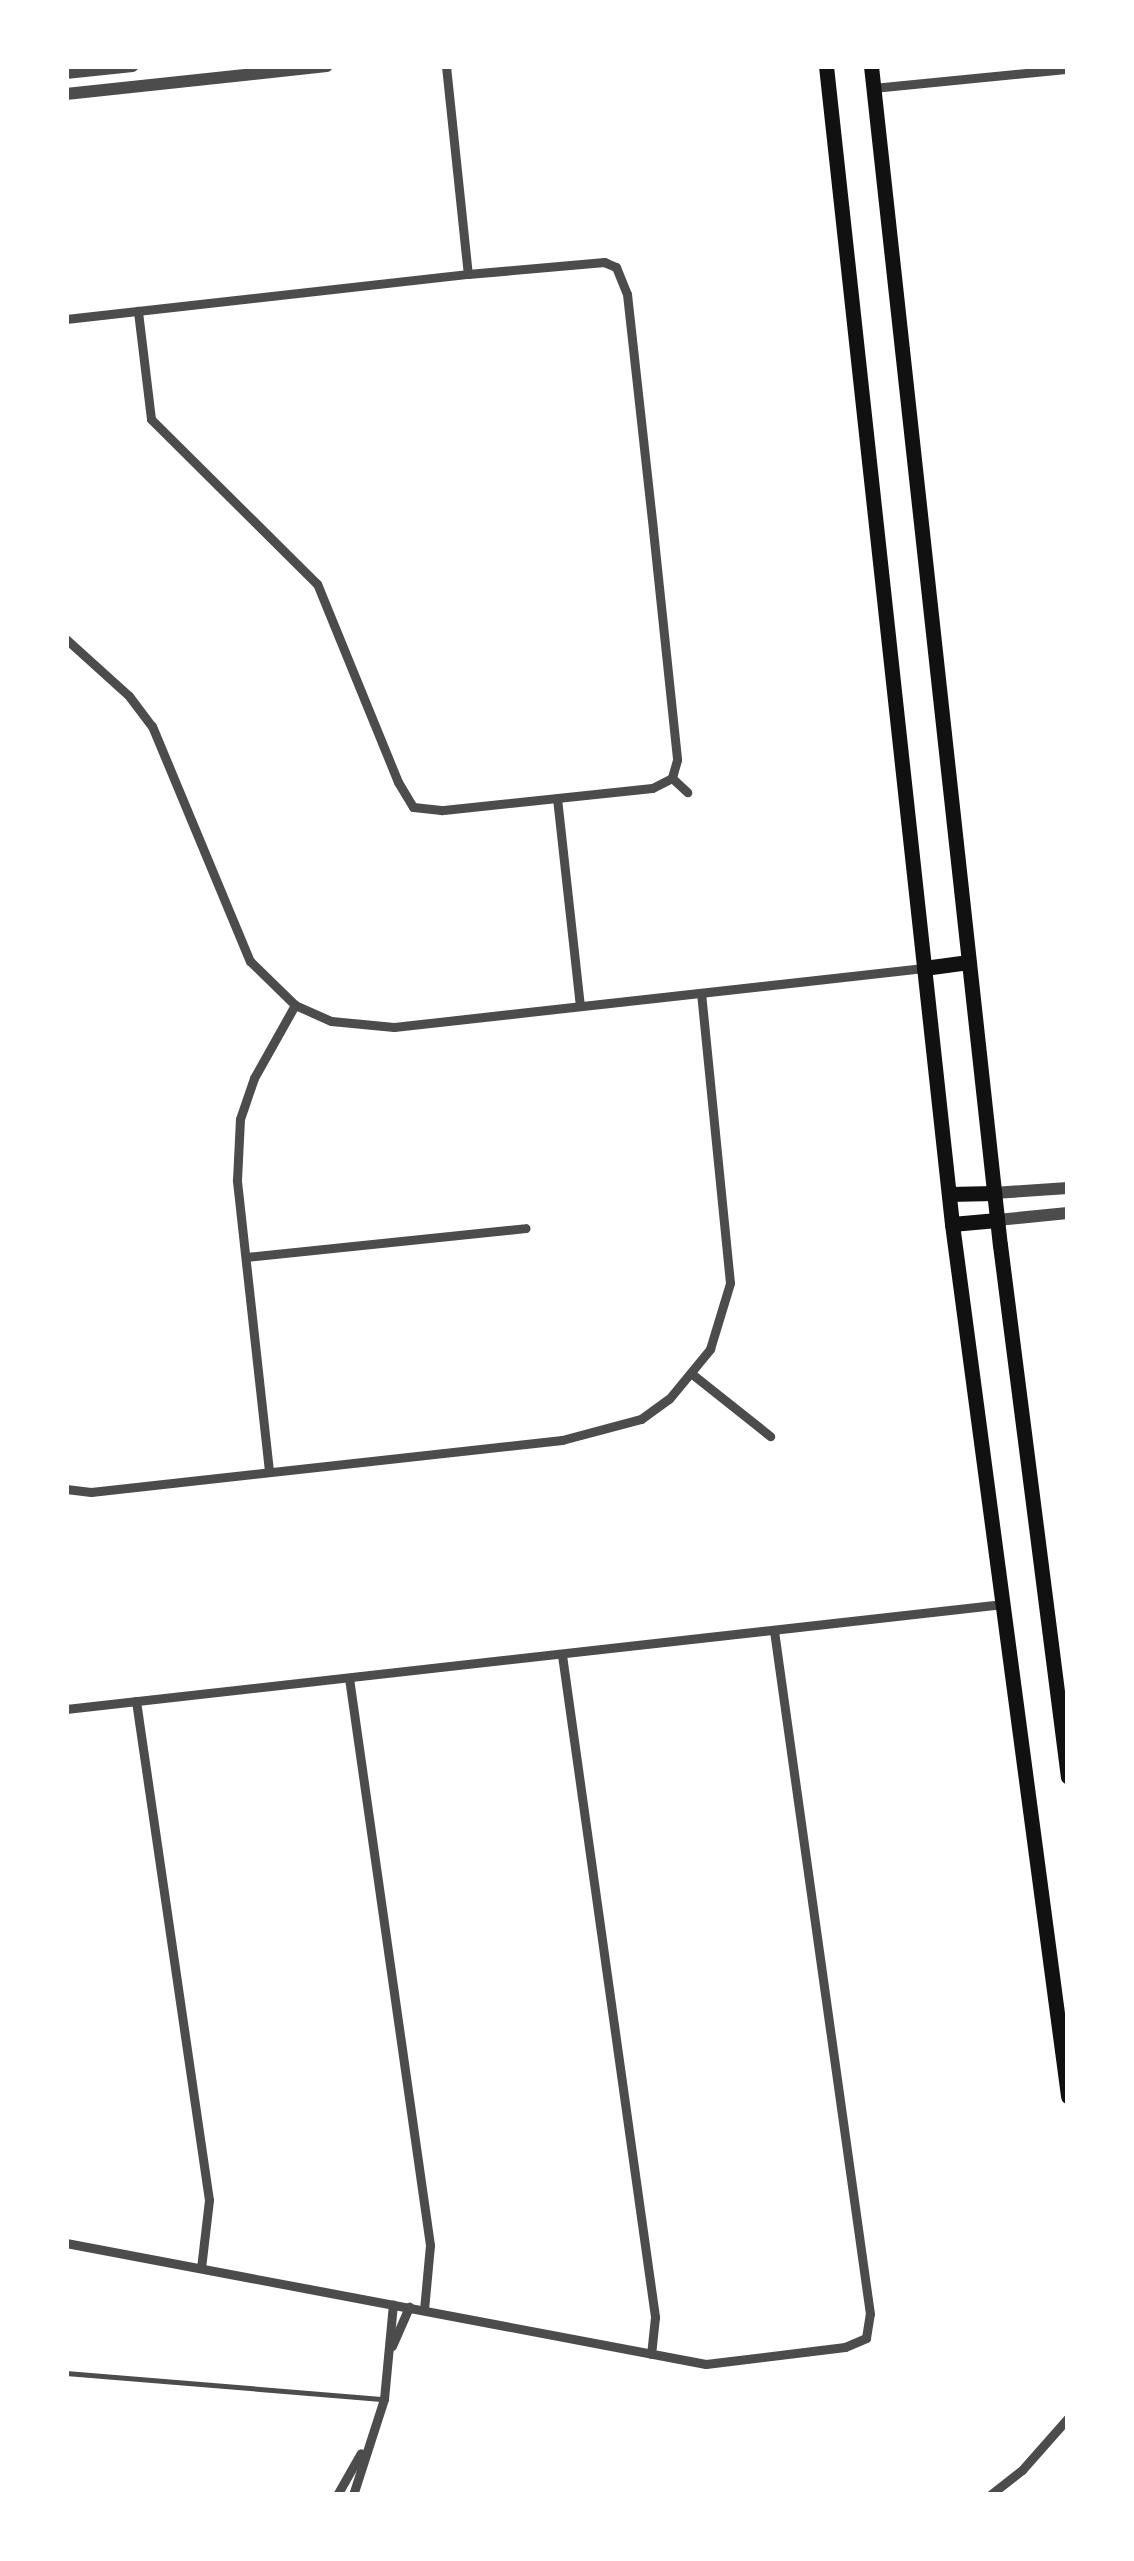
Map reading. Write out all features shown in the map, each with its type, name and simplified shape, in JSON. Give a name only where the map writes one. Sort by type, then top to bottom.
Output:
[{"type":"main road","points":[[826,66],[952,1224],[1068,2096]]},
{"type":"main road","points":[[871,66],[997,1220],[1068,1777]]},
{"type":"main road","points":[[924,968],[969,962]]},
{"type":"main road","points":[[949,1194],[994,1192]]},
{"type":"main road","points":[[952,1224],[997,1220]]},
{"type":"street","points":[[66,73],[134,66]]},
{"type":"street","points":[[66,94],[326,66]]},
{"type":"street","points":[[446,66],[468,274]]},
{"type":"street","points":[[873,88],[1068,69]]},
{"type":"street","points":[[616,267],[627,254]]},
{"type":"street","points":[[66,319],[137,311],[468,274],[604,262],[616,267],[627,294],[677,760],[672,778],[652,788],[411,812],[316,584],[291,553],[152,419],[137,311]]},
{"type":"street","points":[[66,639],[129,696],[152,726],[234,932],[267,983],[296,1005],[363,1028],[924,968]]},
{"type":"street","points":[[672,778],[687,792]]},
{"type":"street","points":[[557,798],[580,1006]]},
{"type":"street","points":[[66,1489],[91,1492],[609,1432],[641,1419],[692,1374],[710,1349],[730,1283],[701,993]]},
{"type":"street","points":[[269,1471],[237,1180],[240,1119],[254,1078],[296,1005]]},
{"type":"street","points":[[994,1192],[1068,1188]]},
{"type":"street","points":[[997,1220],[1068,1213]]},
{"type":"street","points":[[247,1257],[526,1228]]},
{"type":"street","points":[[692,1374],[770,1436]]},
{"type":"street","points":[[66,1708],[1003,1604]]},
{"type":"street","points":[[66,2243],[730,2365],[845,2347],[866,2338],[870,2314],[774,1631]]},
{"type":"street","points":[[562,1655],[655,2317],[651,2354]]},
{"type":"street","points":[[349,1678],[430,2245],[424,2310]]},
{"type":"street","points":[[136,1701],[209,2200],[201,2268]]},
{"type":"street","points":[[353,2495],[384,2399],[394,2304]]},
{"type":"street","points":[[392,2347],[409,2307]]},
{"type":"street","points":[[990,2495],[1022,2470],[1068,2417]]},
{"type":"street","points":[[337,2495],[367,2443]]},
{"type":"lane","points":[[66,2373],[384,2399]]}]
